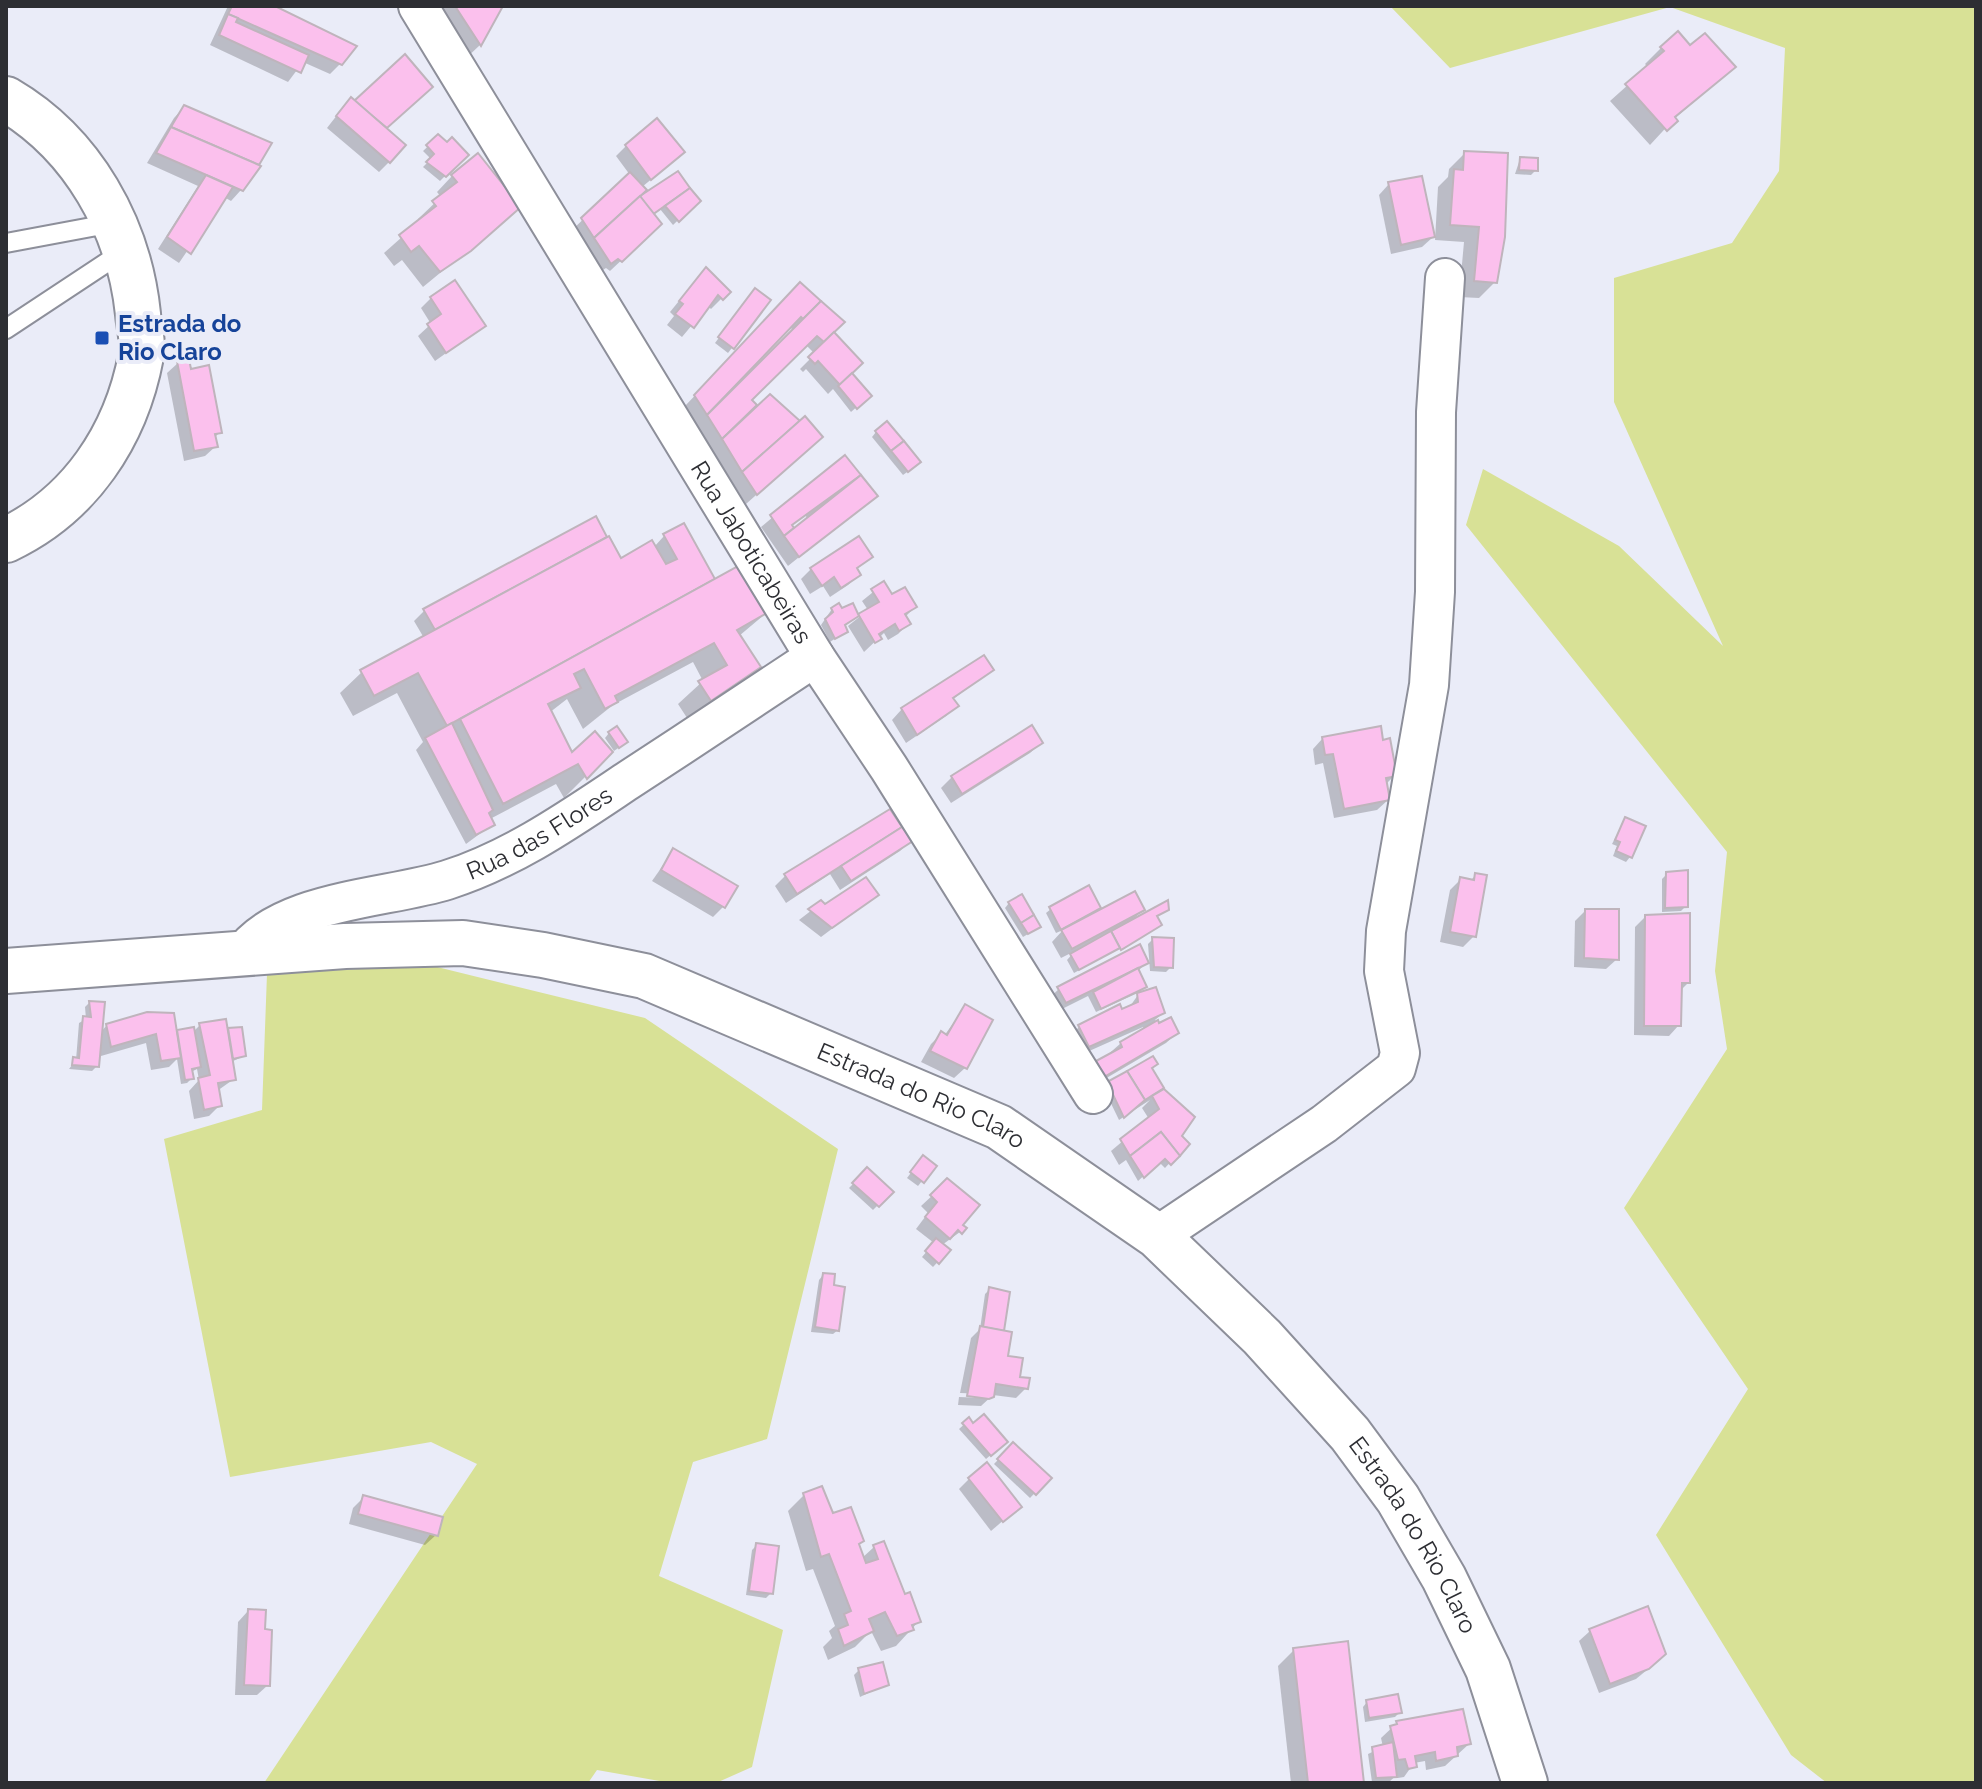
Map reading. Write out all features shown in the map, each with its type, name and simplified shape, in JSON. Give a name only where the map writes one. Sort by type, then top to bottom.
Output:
[{"type":"main road","points":[[6,99],[79,160],[120,236],[135,288],[142,353],[118,432],[78,490],[28,530],[6,540]]},
{"type":"main road","name":"Estrada do Rio Claro","points":[[6,971],[345,946],[463,943],[644,976],[999,1127],[1157,1236],[1262,1337],[1350,1434],[1398,1499],[1444,1578],[1488,1669],[1525,1783]]},
{"type":"street","name":"Rua Jaboticabeiras","points":[[418,6],[815,657],[897,779],[1093,1094]]},
{"type":"street","points":[[1157,1236],[1324,1124],[1396,1068],[1400,1053],[1384,971],[1386,931],[1429,685],[1435,592],[1436,412],[1445,278]]},
{"type":"street","name":"Rua das Flores","points":[[241,956],[253,938],[281,923],[323,908],[446,880],[539,839],[815,657]]},
{"type":"lane","points":[[6,243],[120,236]]},
{"type":"lane","points":[[6,329],[120,236]]},
{"type":"green space","points":[[1390,6],[1976,6],[1976,1783],[1827,1783],[1791,1755],[1656,1535],[1748,1389],[1624,1208],[1727,1049],[1715,971],[1727,852],[1466,525],[1483,469],[1619,546],[1723,646],[1614,402],[1614,278],[1732,243],[1779,171],[1785,48],[1670,7],[1450,68]]},
{"type":"green space","points":[[429,965],[645,1018],[838,1149],[767,1439],[693,1462],[659,1576],[783,1630],[752,1767],[716,1783],[671,1783],[597,1770],[588,1783],[264,1783],[477,1464],[431,1442],[230,1477],[164,1139],[262,1110],[267,974]]},
{"type":"building","points":[[232,6],[275,6],[357,46],[342,65],[228,14]]},
{"type":"building","points":[[455,6],[503,6],[481,46]]},
{"type":"building","points":[[228,14],[238,18],[236,22],[309,55],[301,73],[219,35]]},
{"type":"building","points":[[1678,31],[1690,45],[1705,33],[1736,67],[1675,117],[1678,121],[1667,131],[1625,84],[1664,51],[1660,47]]},
{"type":"building","points":[[405,54],[433,87],[387,128],[354,101]]},
{"type":"building","points":[[351,97],[406,145],[390,163],[336,116]]},
{"type":"building","points":[[184,105],[272,143],[259,165],[171,127]]},
{"type":"building","points":[[657,118],[685,152],[651,180],[625,145]]},
{"type":"building","points":[[171,127],[261,166],[243,191],[156,153]]},
{"type":"building","points":[[438,134],[447,142],[452,137],[469,155],[446,177],[426,162],[434,154],[426,145]]},
{"type":"building","points":[[1464,151],[1508,153],[1505,237],[1497,283],[1474,281],[1479,227],[1450,225],[1454,169],[1463,170]]},
{"type":"building","points":[[478,153],[521,207],[471,251],[440,272],[419,246],[411,252],[399,235],[436,206],[432,201],[457,182],[451,175]]},
{"type":"building","points":[[1520,157],[1538,158],[1538,171],[1519,170]]},
{"type":"building","points":[[678,171],[690,188],[652,215],[640,196]]},
{"type":"building","points":[[630,172],[647,190],[594,238],[581,218]]},
{"type":"building","points":[[206,175],[233,187],[191,254],[167,237]]},
{"type":"building","points":[[1422,176],[1435,237],[1401,245],[1388,182]]},
{"type":"building","points":[[690,188],[701,201],[679,222],[665,206]]},
{"type":"building","points":[[640,196],[662,224],[622,262],[618,259],[611,264],[594,238]]},
{"type":"building","points":[[706,267],[731,292],[723,300],[718,295],[694,328],[675,314],[683,304],[679,301]]},
{"type":"building","points":[[455,280],[486,326],[446,353],[427,324],[441,314],[430,297]]},
{"type":"building","points":[[800,282],[821,301],[803,319],[801,317],[707,415],[694,395]]},
{"type":"building","points":[[755,288],[771,300],[734,349],[718,337]]},
{"type":"building","points":[[821,301],[845,322],[824,342],[817,336],[752,400],[757,405],[722,439],[707,415]]},
{"type":"building","points":[[834,332],[863,363],[840,385],[818,361],[815,364],[808,357]]},
{"type":"building","points":[[189,359],[191,369],[209,365],[222,433],[215,434],[218,447],[194,451],[177,361]]},
{"type":"building","points":[[852,373],[872,396],[857,409],[838,386]]},
{"type":"building","points":[[770,394],[800,421],[742,472],[722,439]]},
{"type":"building","points":[[805,416],[823,437],[757,495],[742,472]]},
{"type":"building","points":[[887,421],[904,441],[891,451],[875,431]]},
{"type":"building","points":[[904,441],[921,462],[908,472],[891,451]]},
{"type":"building","points":[[845,455],[861,475],[792,525],[794,528],[784,536],[770,515]]},
{"type":"building","points":[[861,475],[878,496],[799,557],[784,536]]},
{"type":"building","points":[[596,516],[607,537],[435,630],[423,609]]},
{"type":"building","points":[[684,523],[715,579],[447,726],[418,673],[374,696],[360,670],[609,536],[621,558],[652,540],[666,564],[677,559],[663,534]]},
{"type":"building","points":[[859,536],[873,557],[857,568],[861,575],[841,588],[834,577],[822,586],[810,568]]},
{"type":"building","points":[[747,561],[774,609],[737,630],[761,667],[711,701],[698,681],[727,665],[714,643],[615,696],[618,702],[605,709],[584,669],[574,674],[581,688],[548,704],[572,752],[595,731],[613,752],[587,779],[578,764],[503,804],[460,719]]},
{"type":"building","points":[[884,581],[892,594],[905,587],[917,607],[905,614],[911,624],[899,631],[895,624],[879,634],[882,639],[875,643],[858,614],[879,602],[871,589]]},
{"type":"building","points":[[839,603],[842,608],[853,603],[859,616],[845,625],[848,632],[835,639],[825,619],[833,612],[831,608]]},
{"type":"building","points":[[984,655],[994,670],[953,698],[959,706],[917,735],[901,708]]},
{"type":"building","points":[[452,723],[493,810],[489,813],[495,825],[476,835],[425,738]]},
{"type":"building","points":[[1032,725],[1043,743],[962,794],[951,776]]},
{"type":"building","points":[[617,726],[628,742],[619,748],[608,732]]},
{"type":"building","points":[[1381,726],[1383,740],[1390,738],[1397,776],[1386,778],[1390,800],[1344,809],[1333,754],[1325,755],[1322,737]]},
{"type":"building","points":[[890,809],[902,827],[797,894],[784,874]]},
{"type":"building","points":[[1625,817],[1646,826],[1632,858],[1616,851],[1620,842],[1615,840]]},
{"type":"building","points":[[902,827],[913,841],[851,881],[841,866]]},
{"type":"building","points":[[673,848],[738,886],[725,908],[661,870]]},
{"type":"building","points":[[1688,870],[1688,907],[1665,908],[1666,872]]},
{"type":"building","points":[[1475,873],[1487,875],[1476,937],[1450,932],[1460,877],[1474,880]]},
{"type":"building","points":[[866,877],[879,895],[832,928],[808,909],[821,900],[825,904]]},
{"type":"building","points":[[1089,885],[1101,908],[1061,930],[1049,907]]},
{"type":"building","points":[[1135,891],[1145,910],[1072,949],[1061,930]]},
{"type":"building","points":[[1022,894],[1034,915],[1021,923],[1008,902]]},
{"type":"building","points":[[1168,900],[1169,910],[1157,916],[1162,925],[1121,950],[1111,931]]},
{"type":"building","points":[[1585,909],[1619,909],[1619,960],[1584,958]]},
{"type":"building","points":[[1690,913],[1690,983],[1682,983],[1681,1026],[1644,1026],[1645,915]]},
{"type":"building","points":[[1034,915],[1041,927],[1028,934],[1021,923]]},
{"type":"building","points":[[1111,931],[1120,948],[1079,970],[1070,954]]},
{"type":"building","points":[[1152,937],[1174,938],[1173,968],[1154,967]]},
{"type":"building","points":[[1140,944],[1149,963],[1066,1003],[1057,987]]},
{"type":"building","points":[[1138,968],[1147,987],[1101,1009],[1093,992]]},
{"type":"building","points":[[1156,987],[1165,1013],[1089,1047],[1078,1025],[1120,1004],[1122,1009],[1138,1002],[1137,993]]},
{"type":"building","points":[[89,1001],[105,1002],[99,1067],[72,1065],[73,1057],[79,1058],[83,1016],[91,1017]]},
{"type":"building","points":[[965,1004],[993,1020],[967,1069],[930,1051],[941,1031],[947,1035]]},
{"type":"building","points":[[147,1012],[174,1013],[181,1058],[161,1061],[156,1034],[111,1047],[106,1024]]},
{"type":"building","points":[[1171,1017],[1179,1033],[1104,1077],[1096,1061],[1122,1047],[1120,1042],[1158,1020],[1159,1023]]},
{"type":"building","points":[[226,1019],[236,1080],[218,1083],[222,1106],[204,1110],[198,1078],[210,1075],[199,1023]]},
{"type":"building","points":[[194,1027],[201,1067],[192,1069],[194,1079],[185,1080],[177,1030]]},
{"type":"building","points":[[242,1027],[246,1056],[233,1059],[228,1028]]},
{"type":"building","points":[[1153,1056],[1158,1064],[1152,1068],[1164,1088],[1145,1100],[1127,1071]]},
{"type":"building","points":[[1127,1071],[1145,1100],[1124,1118],[1107,1082]]},
{"type":"building","points":[[1164,1089],[1195,1117],[1182,1136],[1190,1144],[1180,1156],[1161,1132],[1130,1156],[1120,1139],[1159,1109],[1152,1096]]},
{"type":"building","points":[[1161,1132],[1180,1156],[1171,1165],[1165,1159],[1144,1178],[1130,1156]]},
{"type":"building","points":[[923,1155],[937,1166],[924,1183],[910,1172]]},
{"type":"building","points":[[867,1167],[894,1192],[879,1207],[852,1183]]},
{"type":"building","points":[[947,1178],[980,1205],[963,1225],[967,1228],[962,1234],[958,1230],[950,1239],[925,1217],[937,1202],[930,1195]]},
{"type":"building","points":[[936,1238],[951,1250],[939,1264],[925,1251]]},
{"type":"building","points":[[823,1273],[835,1274],[834,1285],[845,1287],[839,1331],[815,1327]]},
{"type":"building","points":[[989,1287],[1010,1292],[1004,1331],[983,1327]]},
{"type":"building","points":[[980,1326],[1012,1332],[1008,1356],[1023,1358],[1020,1377],[1030,1378],[1028,1389],[996,1384],[994,1397],[967,1396]]},
{"type":"building","points":[[984,1414],[1008,1442],[991,1456],[962,1423],[969,1417],[973,1423]]},
{"type":"building","points":[[1013,1442],[1052,1478],[1036,1495],[997,1459]]},
{"type":"building","points":[[987,1462],[1022,1507],[1003,1522],[968,1478]]},
{"type":"building","points":[[822,1486],[833,1513],[851,1507],[864,1541],[859,1544],[866,1563],[878,1559],[873,1545],[884,1541],[905,1594],[910,1592],[921,1622],[912,1625],[914,1630],[897,1636],[885,1612],[869,1619],[874,1631],[844,1646],[838,1629],[848,1625],[844,1614],[851,1611],[829,1554],[821,1557],[803,1493]]},
{"type":"building","points":[[363,1495],[443,1517],[438,1536],[358,1514]]},
{"type":"building","points":[[756,1543],[779,1546],[773,1594],[749,1591]]},
{"type":"building","points":[[1648,1606],[1666,1654],[1649,1669],[1610,1684],[1589,1629]]},
{"type":"building","points":[[248,1609],[266,1610],[265,1629],[272,1630],[270,1686],[244,1685]]},
{"type":"building","points":[[1348,1641],[1364,1783],[1308,1783],[1293,1648]]},
{"type":"building","points":[[883,1662],[889,1685],[864,1694],[858,1668]]},
{"type":"building","points":[[1398,1694],[1402,1713],[1369,1718],[1366,1700]]},
{"type":"building","points":[[1463,1709],[1471,1744],[1457,1747],[1458,1756],[1436,1761],[1435,1752],[1415,1756],[1417,1767],[1408,1769],[1405,1759],[1398,1760],[1390,1726],[1397,1724],[1396,1721]]},
{"type":"building","points":[[1393,1742],[1397,1777],[1376,1778],[1372,1747]]},
{"type":"place","name":"Estrada do Rio Claro","points":[[102,338]]}]
